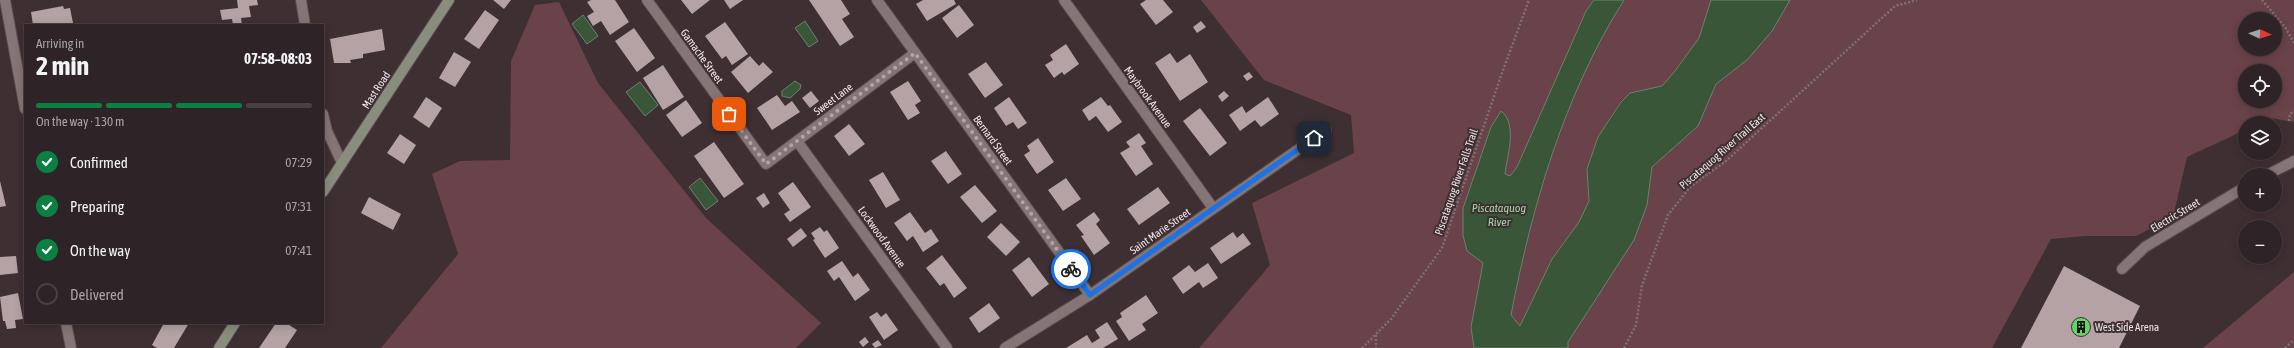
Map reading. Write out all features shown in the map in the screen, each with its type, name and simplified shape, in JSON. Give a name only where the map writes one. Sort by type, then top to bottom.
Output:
[{"type":"main road","name":"Mast Road","points":[[324,190],[449,0]]},
{"type":"main road","points":[[219,348],[234,324]]},
{"type":"street","points":[[5,0],[24,104]]},
{"type":"street","points":[[301,0],[305,24]]},
{"type":"street","name":"Gamache Street","points":[[647,0],[766,164]]},
{"type":"street","name":"Bernard Street","points":[[877,0],[1090,295]]},
{"type":"street","name":"Maybrook Avenue","points":[[1064,0],[1213,208]]},
{"type":"street","name":"Sweet Lane","points":[[766,164],[915,53]]},
{"type":"street","points":[[324,118],[327,131],[342,163]]},
{"type":"street","name":"Saint Marie Street","points":[[1005,348],[1090,295],[1326,130]]},
{"type":"street","name":"Lockwood Avenue","points":[[797,141],[947,348]]},
{"type":"street","points":[[2280,168],[2294,160]]},
{"type":"street","name":"Electric Street","points":[[2122,269],[2145,247],[2238,191]]},
{"type":"street","points":[[66,324],[71,348]]},
{"type":"path","name":"Piscataquog River Falls Trail","points":[[1362,348],[1391,319],[1442,248],[1502,73],[1529,0]]},
{"type":"path","name":"Piscataquog River Trail East","points":[[1624,348],[1636,325],[1642,285],[1668,215],[1690,187],[1726,160],[1895,6],[1916,0]]},
{"type":"path","points":[[2262,0],[2285,27],[2294,44]]},
{"type":"path","points":[[2289,121],[2290,114],[2294,111]]},
{"type":"path","points":[[1376,334],[1376,348]]},
{"type":"path","points":[[2285,348],[2294,340]]},
{"type":"shaded area","points":[[1201,0],[1594,0],[1586,11],[1517,167],[1510,176],[1504,174],[1510,134],[1491,127],[1463,208],[1463,235],[1483,263],[1471,327],[1474,348],[1199,348],[1270,265],[1252,203],[1354,153],[1351,115],[1264,80]]},
{"type":"shaded area","points":[[1624,0],[1711,0],[1699,38],[1675,71],[1662,86],[1630,93],[1621,101],[1598,137],[1587,169],[1589,201],[1579,222],[1552,259],[1520,326],[1511,315],[1519,274],[1540,192],[1567,113],[1584,74],[1603,36]]},
{"type":"shaded area","points":[[1790,0],[2294,0],[2294,122],[2282,120],[2282,116],[2238,116],[2238,133],[2187,157],[2173,217],[2136,236],[2085,236],[2051,239],[1992,348],[1568,348],[1568,343],[1647,205],[1652,167],[1698,126],[1716,84],[1747,60],[1772,31]]},
{"type":"shaded area","points":[[559,2],[598,83],[706,218],[821,323],[796,348],[381,348],[458,254],[432,174],[460,161],[510,160],[511,61],[535,5]]},
{"type":"shaded area","points":[[2294,272],[2294,348],[2203,348]]},
{"type":"water","name":"Piscataquog River","points":[[1594,0],[1624,0],[1603,36],[1584,74],[1567,113],[1540,192],[1519,274],[1511,315],[1520,326],[1552,259],[1579,222],[1589,201],[1587,169],[1598,137],[1621,102],[1630,93],[1662,86],[1699,38],[1711,0],[1790,0],[1772,31],[1747,60],[1716,84],[1698,126],[1652,167],[1647,205],[1634,240],[1568,342],[1568,348],[1474,348],[1471,327],[1483,263],[1467,251],[1463,235],[1463,208],[1491,127],[1501,111],[1509,124],[1510,132],[1505,174],[1510,176],[1517,167],[1586,11]]},
{"type":"water","points":[[583,15],[598,36],[587,44],[572,24]]},
{"type":"water","points":[[805,21],[818,41],[809,47],[795,28]]},
{"type":"water","points":[[795,81],[801,85],[800,89],[790,98],[782,96],[782,91]]},
{"type":"water","points":[[640,82],[658,105],[645,116],[626,92]]},
{"type":"water","points":[[700,178],[718,201],[706,210],[689,187]]},
{"type":"building","points":[[237,0],[257,0],[258,5],[249,6],[251,17],[241,18],[242,24],[233,24],[232,19],[222,20],[220,10],[238,8]]},
{"type":"building","points":[[493,0],[511,0],[504,9]]},
{"type":"building","points":[[591,0],[615,0],[629,22],[610,35],[601,21],[593,26],[587,16],[594,12],[587,2]]},
{"type":"building","points":[[681,0],[710,0],[692,14]]},
{"type":"building","points":[[724,0],[743,0],[730,9]]},
{"type":"building","points":[[809,0],[841,0],[850,14],[842,19],[854,37],[840,46]]},
{"type":"building","points":[[923,0],[954,0],[956,4],[927,21],[916,4]]},
{"type":"building","points":[[1146,0],[1163,0],[1173,12],[1156,25],[1140,4]]},
{"type":"building","points":[[959,5],[974,25],[957,38],[942,18]]},
{"type":"building","points":[[63,6],[64,9],[70,8],[73,23],[33,24],[31,12]]},
{"type":"building","points":[[485,10],[499,20],[479,49],[464,39]]},
{"type":"building","points":[[1201,21],[1206,27],[1197,33],[1193,27]]},
{"type":"building","points":[[725,22],[748,54],[732,65],[726,56],[722,59],[705,36]]},
{"type":"building","points":[[634,28],[655,58],[637,72],[615,41]]},
{"type":"building","points":[[382,29],[385,50],[363,54],[363,58],[350,60],[351,63],[334,63],[330,39]]},
{"type":"building","points":[[1066,44],[1079,64],[1064,75],[1062,72],[1054,78],[1045,65],[1053,60],[1050,55]]},
{"type":"building","points":[[454,52],[471,62],[455,87],[439,78]]},
{"type":"building","points":[[1170,53],[1177,63],[1190,54],[1208,82],[1180,101],[1155,63]]},
{"type":"building","points":[[750,56],[759,66],[763,62],[773,72],[748,93],[731,72]]},
{"type":"building","points":[[986,62],[1003,85],[985,98],[968,74]]},
{"type":"building","points":[[663,65],[684,97],[663,110],[643,78]]},
{"type":"building","points":[[1249,72],[1253,77],[1247,81],[1243,76]]},
{"type":"building","points":[[908,81],[921,101],[915,105],[920,113],[908,120],[890,92]]},
{"type":"building","points":[[811,91],[819,101],[810,108],[802,98]]},
{"type":"building","points":[[1224,91],[1229,96],[1222,102],[1218,96]]},
{"type":"building","points":[[777,95],[785,106],[792,101],[800,112],[772,130],[757,108]]},
{"type":"building","points":[[426,97],[442,108],[429,128],[413,117]]},
{"type":"building","points":[[1009,97],[1027,123],[1018,129],[1013,122],[1006,126],[994,108]]},
{"type":"building","points":[[1101,97],[1108,106],[1110,105],[1122,122],[1108,132],[1096,116],[1089,121],[1082,110]]},
{"type":"building","points":[[1268,97],[1279,114],[1261,127],[1255,120],[1240,131],[1229,115],[1242,106],[1246,113]]},
{"type":"building","points":[[686,100],[702,123],[682,137],[666,115]]},
{"type":"building","points":[[1200,108],[1227,143],[1210,156],[1183,121]]},
{"type":"building","points":[[849,124],[865,144],[849,156],[834,136]]},
{"type":"building","points":[[1139,133],[1146,143],[1141,146],[1153,164],[1136,176],[1120,153],[1130,147],[1126,142]]},
{"type":"building","points":[[400,134],[416,145],[404,164],[387,153]]},
{"type":"building","points":[[1038,138],[1054,162],[1037,174],[1024,155],[1030,151],[1027,146]]},
{"type":"building","points":[[714,142],[744,184],[724,198],[694,156]]},
{"type":"building","points":[[946,151],[962,174],[948,184],[931,161]]},
{"type":"building","points":[[883,172],[900,200],[886,208],[869,180]]},
{"type":"building","points":[[1066,178],[1081,199],[1063,211],[1048,190]]},
{"type":"building","points":[[0,181],[6,206],[0,207]]},
{"type":"building","points":[[793,182],[811,207],[790,222],[784,214],[790,210],[778,193]]},
{"type":"building","points":[[975,185],[997,211],[982,223],[960,197]]},
{"type":"building","points":[[1158,187],[1170,203],[1139,225],[1127,209]]},
{"type":"building","points":[[764,193],[770,203],[763,208],[756,198]]},
{"type":"building","points":[[369,197],[401,214],[393,230],[361,213]]},
{"type":"building","points":[[910,212],[925,233],[931,229],[939,241],[923,252],[913,236],[907,241],[894,223]]},
{"type":"building","points":[[1094,212],[1100,220],[1096,224],[1110,243],[1094,255],[1081,236],[1084,235],[1076,225]]},
{"type":"building","points":[[1001,223],[1020,242],[1006,256],[987,237]]},
{"type":"building","points":[[820,227],[824,232],[827,230],[839,248],[825,258],[813,240],[815,239],[811,233]]},
{"type":"building","points":[[801,228],[807,236],[793,247],[787,239]]},
{"type":"building","points":[[1233,232],[1237,238],[1243,233],[1251,244],[1221,264],[1210,248]]},
{"type":"building","points":[[942,255],[967,288],[954,298],[944,283],[940,286],[926,268]]},
{"type":"building","points":[[16,256],[18,273],[0,275],[0,257]]},
{"type":"building","points":[[1029,257],[1049,284],[1032,297],[1012,270]]},
{"type":"building","points":[[842,261],[853,277],[858,273],[870,290],[855,301],[839,277],[834,281],[827,271]]},
{"type":"building","points":[[1208,263],[1218,278],[1203,288],[1199,282],[1183,294],[1172,278],[1189,265],[1195,272]]},
{"type":"building","name":"West Side Arena","points":[[2064,266],[2140,306],[2119,348],[2021,348]]},
{"type":"building","points":[[18,293],[23,319],[15,320],[16,328],[7,329],[5,321],[3,321],[0,297]]},
{"type":"building","points":[[1146,295],[1158,313],[1142,324],[1146,330],[1129,341],[1116,321],[1122,317],[1120,313]]},
{"type":"building","points":[[989,303],[1000,318],[979,333],[969,318]]},
{"type":"building","points":[[877,312],[881,317],[886,313],[898,330],[884,340],[869,317]]},
{"type":"building","points":[[1107,322],[1118,339],[1103,348],[1066,348],[1087,335],[1092,343],[1100,338],[1095,330]]},
{"type":"building","points":[[163,324],[188,324],[174,348],[157,348],[152,345]]},
{"type":"building","points":[[275,324],[288,324],[297,330],[285,348],[259,348]]},
{"type":"building","points":[[865,337],[869,342],[863,347],[859,342]]},
{"type":"building","points":[[878,340],[882,345],[875,348],[872,344]]},
{"type":"way so far","points":[[729,114],[766,164],[915,53],[1071,269]]},
{"type":"place","name":"West Side Arena","points":[[2081,327]]},
{"type":"route","points":[[1071,269],[1090,295],[1314,138]]}]
